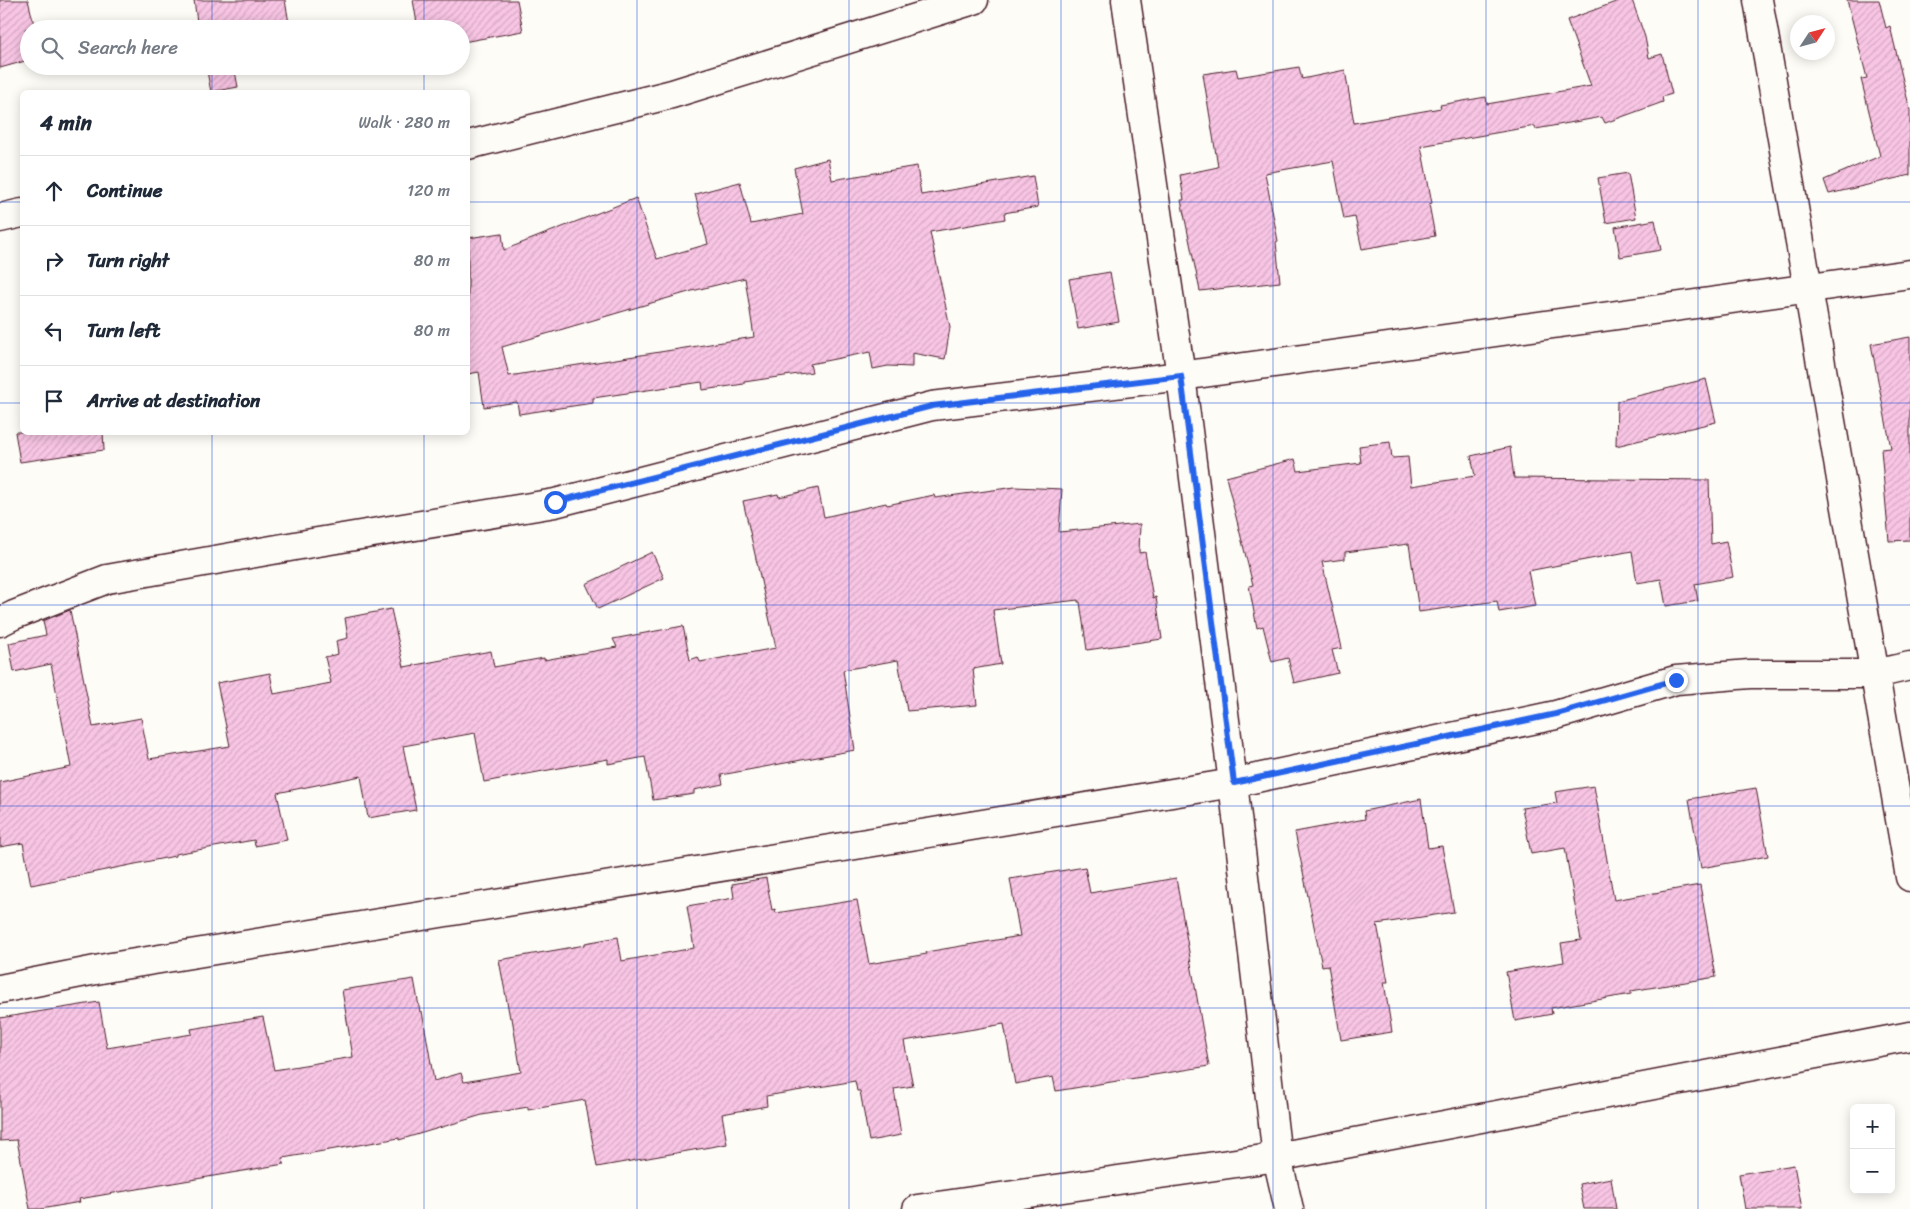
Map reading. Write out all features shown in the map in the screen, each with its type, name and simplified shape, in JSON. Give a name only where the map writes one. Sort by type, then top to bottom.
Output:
[{"type":"street","points":[[470,144],[672,94],[974,0]]},
{"type":"street","points":[[1126,0],[1181,376],[1234,783],[1277,1157],[1289,1209]]},
{"type":"street","points":[[1758,0],[1910,877]]},
{"type":"street","points":[[0,218],[20,213]]},
{"type":"street","points":[[0,622],[107,579],[312,542],[555,502],[932,406],[1181,376],[1910,274]]},
{"type":"street","points":[[0,989],[111,967],[1234,783],[1556,714],[1676,680],[1750,674],[1875,674],[1910,666]]},
{"type":"street","points":[[917,1209],[1277,1157],[1910,1036]]},
{"type":"building","points":[[0,0],[28,0],[33,20],[20,20],[20,62],[0,68]]},
{"type":"building","points":[[194,0],[285,0],[288,20],[197,20]]},
{"type":"building","points":[[413,0],[517,0],[523,31],[470,41],[470,20],[416,20]]},
{"type":"building","points":[[1621,0],[1632,0],[1645,37],[1649,58],[1662,54],[1672,94],[1662,97],[1663,102],[1605,123],[1602,117],[1536,129],[1535,126],[1421,146],[1432,203],[1429,204],[1435,236],[1362,249],[1355,217],[1344,219],[1333,161],[1265,173],[1278,241],[1276,242],[1280,282],[1200,291],[1181,200],[1184,200],[1180,175],[1218,167],[1203,74],[1236,69],[1238,77],[1299,67],[1302,79],[1345,70],[1354,123],[1441,108],[1440,105],[1486,97],[1487,104],[1591,86],[1567,20]]},
{"type":"building","points":[[1847,0],[1879,0],[1886,28],[1890,26],[1910,110],[1910,175],[1829,194],[1824,180],[1880,156],[1861,79],[1867,78]]},
{"type":"building","points":[[208,75],[236,75],[238,87],[211,90]]},
{"type":"building","points":[[828,159],[832,180],[917,166],[921,195],[1033,176],[1038,207],[1004,213],[1005,219],[930,232],[950,327],[945,359],[912,353],[912,367],[888,366],[873,369],[870,352],[810,364],[812,372],[703,390],[702,382],[593,398],[593,403],[519,414],[517,402],[484,407],[479,372],[470,374],[470,238],[502,233],[504,250],[636,198],[657,259],[708,244],[695,194],[740,182],[751,224],[803,214],[794,168]],"holes":[[[745,278],[754,337],[509,376],[502,347],[692,291]]]},
{"type":"building","points":[[1628,173],[1636,218],[1606,223],[1598,178]]},
{"type":"building","points":[[1655,220],[1661,250],[1620,257],[1615,227]]},
{"type":"building","points":[[1110,272],[1119,322],[1078,329],[1069,279]]},
{"type":"building","points":[[1910,337],[1910,540],[1889,541],[1881,449],[1891,448],[1871,344]]},
{"type":"building","points":[[1706,379],[1716,422],[1616,446],[1617,401]]},
{"type":"building","points":[[15,432],[20,432],[20,435],[103,435],[104,450],[20,462]]},
{"type":"building","points":[[1390,442],[1392,458],[1408,457],[1411,486],[1475,476],[1471,456],[1510,447],[1514,478],[1709,480],[1711,544],[1726,541],[1733,577],[1695,584],[1698,601],[1666,606],[1661,579],[1637,583],[1632,551],[1528,571],[1535,606],[1499,612],[1497,601],[1419,612],[1409,544],[1345,552],[1345,559],[1322,562],[1342,648],[1332,650],[1338,673],[1294,683],[1288,658],[1272,662],[1263,626],[1257,628],[1249,586],[1253,585],[1226,477],[1295,459],[1298,471],[1361,463],[1359,446]]},
{"type":"building","points":[[1015,487],[1062,489],[1059,532],[1140,524],[1139,553],[1145,552],[1153,598],[1156,597],[1162,639],[1087,650],[1080,602],[1078,600],[993,610],[1001,664],[973,669],[977,705],[907,711],[898,660],[843,670],[855,750],[721,775],[723,784],[694,790],[694,794],[653,800],[645,757],[608,764],[608,759],[484,782],[475,733],[403,746],[416,810],[368,818],[361,776],[277,793],[287,840],[255,846],[254,840],[175,854],[175,856],[31,885],[23,843],[0,847],[0,782],[71,767],[51,664],[14,672],[9,643],[46,635],[43,621],[70,610],[93,727],[141,718],[149,759],[230,746],[217,683],[270,673],[274,694],[331,683],[325,657],[338,654],[336,641],[348,638],[345,618],[391,609],[404,667],[491,651],[494,667],[544,658],[544,660],[617,647],[613,639],[683,626],[690,660],[698,657],[700,662],[776,648],[743,501],[778,494],[779,497],[818,488],[824,517],[886,503],[887,505],[934,495],[935,498]]},
{"type":"building","points":[[652,552],[664,578],[598,609],[586,584]]},
{"type":"building","points":[[1594,786],[1614,900],[1700,885],[1716,977],[1631,991],[1631,994],[1551,1008],[1552,1014],[1515,1021],[1506,972],[1564,962],[1561,943],[1581,940],[1565,848],[1531,854],[1522,808],[1557,803],[1555,792]]},
{"type":"building","points":[[1756,788],[1768,856],[1701,868],[1689,799]]},
{"type":"building","points":[[1421,799],[1428,848],[1442,846],[1454,912],[1377,924],[1388,982],[1384,982],[1392,1032],[1341,1040],[1328,965],[1322,966],[1295,832],[1365,819],[1364,811]]},
{"type":"building","points":[[1085,867],[1090,893],[1176,878],[1209,1066],[1056,1091],[1053,1077],[1015,1084],[1004,1024],[904,1041],[913,1086],[894,1089],[901,1135],[869,1141],[860,1091],[857,1091],[855,1081],[766,1096],[767,1106],[722,1114],[727,1144],[597,1167],[585,1100],[528,1110],[528,1107],[482,1115],[399,1140],[399,1138],[283,1158],[284,1164],[79,1199],[80,1202],[41,1209],[30,1209],[17,1140],[0,1141],[0,1018],[99,1002],[107,1048],[192,1034],[191,1029],[263,1017],[274,1070],[353,1057],[342,990],[414,979],[420,1012],[422,1011],[434,1081],[461,1073],[464,1082],[521,1072],[512,1018],[510,1018],[499,960],[585,945],[585,943],[618,937],[622,961],[694,948],[687,906],[734,898],[732,884],[766,878],[772,910],[775,909],[776,913],[857,900],[869,964],[1020,936],[1010,879]]},
{"type":"building","points":[[1794,1165],[1802,1209],[1745,1209],[1739,1174]]},
{"type":"building","points":[[1611,1178],[1616,1209],[1584,1209],[1579,1184]]},
{"type":"route","points":[[555,502],[932,406],[1181,376],[1234,783],[1556,714],[1676,680]]}]
